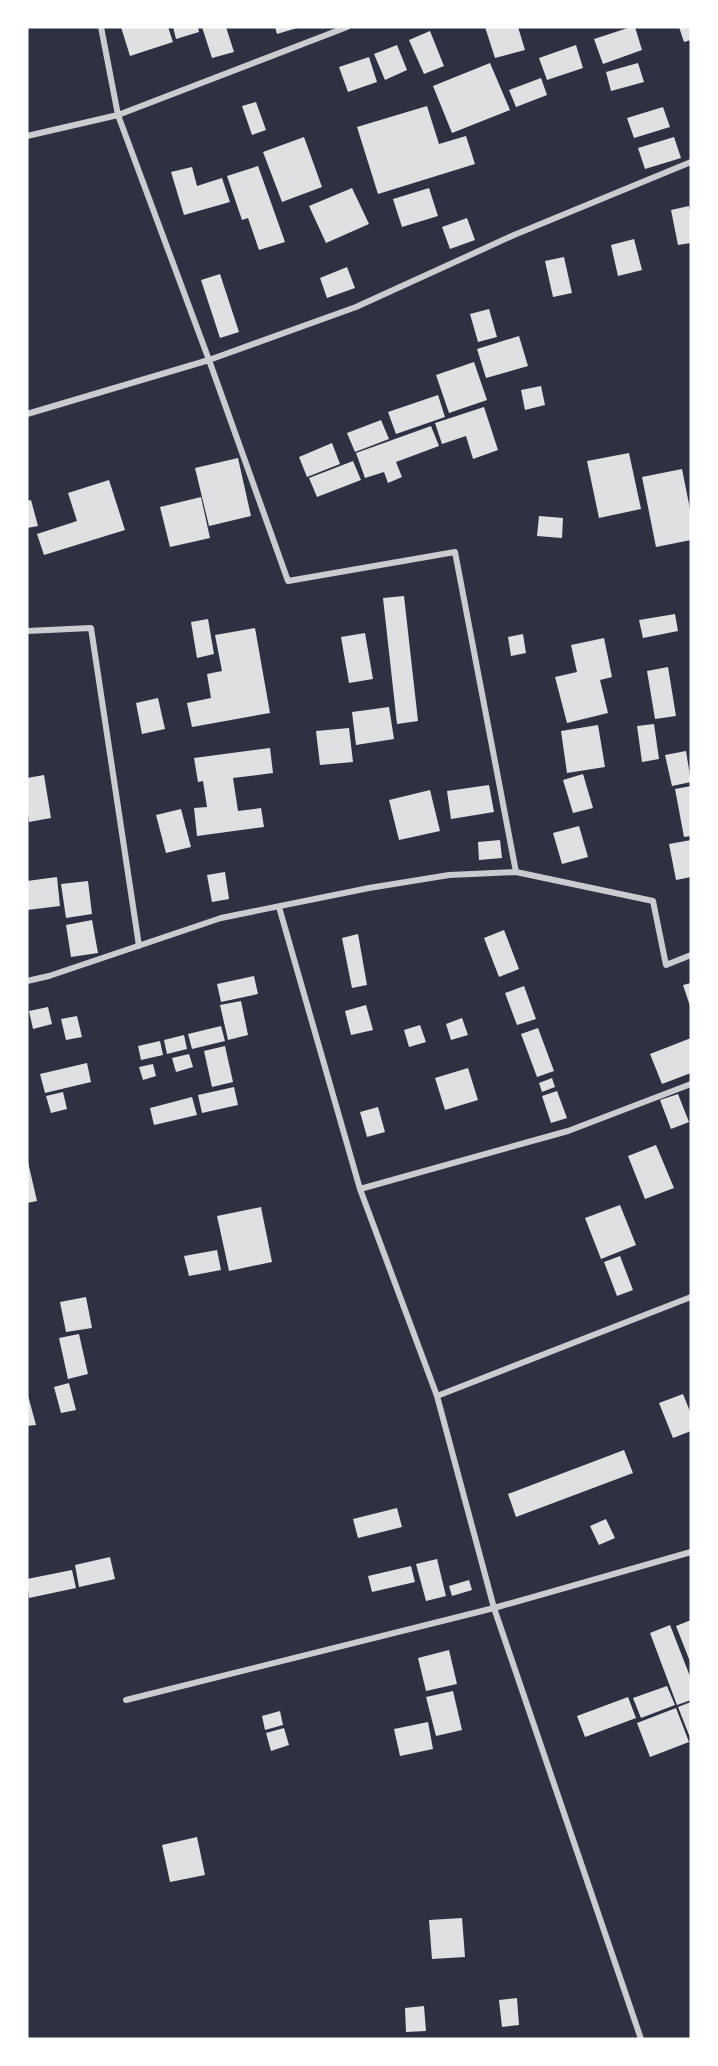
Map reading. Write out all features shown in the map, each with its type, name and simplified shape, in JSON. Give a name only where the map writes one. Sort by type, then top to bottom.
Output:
[{"type":"street","points":[[101,27],[118,115],[288,581],[455,552],[516,872]]},
{"type":"street","points":[[27,136],[118,115],[347,27]]},
{"type":"street","points":[[27,414],[209,360],[356,307],[514,234],[691,162]]},
{"type":"street","points":[[27,631],[91,628],[139,946]]},
{"type":"street","points":[[27,981],[49,976],[221,918],[449,874],[516,872],[653,902],[666,965],[691,955]]},
{"type":"street","points":[[279,907],[360,1189],[437,1396],[494,1608],[641,2039]]},
{"type":"street","points":[[360,1189],[568,1131],[691,1084]]},
{"type":"street","points":[[437,1396],[691,1297]]},
{"type":"street","points":[[126,1700],[494,1608],[691,1552]]},
{"type":"building","points":[[121,27],[168,27],[173,42],[130,56]]},
{"type":"building","points":[[173,27],[198,27],[199,32],[176,39]]},
{"type":"building","points":[[202,27],[226,27],[234,52],[212,58]]},
{"type":"building","points":[[275,27],[297,27],[297,28],[277,34]]},
{"type":"building","points":[[485,27],[518,27],[525,50],[495,58]]},
{"type":"building","points":[[635,27],[642,50],[603,64],[594,39]]},
{"type":"building","points":[[679,27],[691,27],[691,40],[684,42]]},
{"type":"building","points":[[430,31],[444,66],[424,74],[409,40]]},
{"type":"building","points":[[397,45],[407,70],[385,80],[374,54]]},
{"type":"building","points":[[576,45],[583,68],[547,80],[539,58]]},
{"type":"building","points":[[369,57],[377,82],[348,92],[339,67]]},
{"type":"building","points":[[490,63],[510,110],[452,133],[433,86]]},
{"type":"building","points":[[638,63],[644,82],[611,91],[606,72]]},
{"type":"building","points":[[541,78],[547,95],[516,107],[509,90]]},
{"type":"building","points":[[256,102],[266,130],[252,135],[242,106]]},
{"type":"building","points":[[427,106],[439,144],[466,136],[475,164],[378,194],[357,127]]},
{"type":"building","points":[[663,107],[670,127],[634,138],[627,118]]},
{"type":"building","points":[[304,137],[322,187],[282,202],[263,152]]},
{"type":"building","points":[[674,137],[681,158],[645,169],[638,148]]},
{"type":"building","points":[[258,166],[285,242],[259,250],[248,218],[242,220],[227,176]]},
{"type":"building","points":[[192,167],[197,186],[222,178],[230,202],[184,215],[171,172]]},
{"type":"building","points":[[352,188],[369,224],[326,243],[309,206]]},
{"type":"building","points":[[429,188],[438,216],[402,227],[393,199]]},
{"type":"building","points":[[689,206],[691,243],[678,245],[671,210]]},
{"type":"building","points":[[467,218],[475,240],[450,249],[442,227]]},
{"type":"building","points":[[634,239],[642,270],[618,276],[611,245]]},
{"type":"building","points":[[564,257],[572,293],[553,297],[545,261]]},
{"type":"building","points":[[347,267],[355,288],[327,298],[320,278]]},
{"type":"building","points":[[220,274],[239,332],[220,338],[201,280]]},
{"type":"building","points":[[489,309],[497,337],[478,342],[470,314]]},
{"type":"building","points":[[519,336],[528,366],[486,378],[477,349]]},
{"type":"building","points":[[474,362],[487,400],[449,413],[436,375]]},
{"type":"building","points":[[541,386],[545,405],[525,410],[521,390]]},
{"type":"building","points":[[438,395],[445,417],[396,434],[388,412]]},
{"type":"building","points":[[484,407],[498,450],[473,459],[466,436],[442,444],[435,423]]},
{"type":"building","points":[[381,420],[389,439],[355,452],[347,433]]},
{"type":"building","points":[[431,426],[439,446],[396,462],[402,477],[388,483],[384,472],[365,478],[356,453]]},
{"type":"building","points":[[332,443],[340,464],[307,477],[299,457]]},
{"type":"building","points":[[629,453],[641,509],[599,518],[587,461]]},
{"type":"building","points":[[238,458],[251,516],[209,526],[195,468]]},
{"type":"building","points":[[353,461],[361,480],[317,497],[309,478]]},
{"type":"building","points":[[682,469],[691,514],[691,540],[656,547],[642,477]]},
{"type":"building","points":[[109,480],[125,530],[44,555],[37,534],[77,521],[68,493]]},
{"type":"building","points":[[201,497],[210,538],[170,547],[160,507]]},
{"type":"building","points":[[31,500],[38,526],[27,528],[27,501]]},
{"type":"building","points":[[539,516],[563,518],[562,538],[537,536]]},
{"type":"building","points":[[404,596],[418,721],[397,724],[383,598]]},
{"type":"building","points":[[675,614],[678,631],[643,638],[639,620]]},
{"type":"building","points":[[208,619],[214,654],[197,658],[191,622]]},
{"type":"building","points":[[255,628],[270,713],[192,727],[187,703],[211,698],[207,674],[222,671],[215,635]]},
{"type":"building","points":[[365,633],[373,679],[349,683],[341,637]]},
{"type":"building","points":[[523,634],[526,653],[511,656],[508,637]]},
{"type":"building","points":[[604,638],[612,677],[600,680],[608,713],[567,723],[555,677],[577,672],[571,645]]},
{"type":"building","points":[[668,667],[676,716],[655,719],[647,671]]},
{"type":"building","points":[[158,698],[165,729],[142,734],[136,703]]},
{"type":"building","points":[[389,707],[394,739],[356,745],[352,712]]},
{"type":"building","points":[[654,724],[659,759],[642,762],[637,726]]},
{"type":"building","points":[[598,725],[605,767],[567,773],[561,731]]},
{"type":"building","points":[[349,728],[353,762],[320,765],[316,731]]},
{"type":"building","points":[[270,748],[273,773],[233,778],[238,811],[261,808],[264,827],[197,836],[194,808],[207,807],[203,781],[198,782],[194,758]]},
{"type":"building","points":[[686,751],[691,782],[672,786],[665,755]]},
{"type":"building","points":[[583,774],[593,808],[573,813],[563,780]]},
{"type":"building","points":[[44,775],[51,818],[29,822],[27,778]]},
{"type":"building","points":[[489,785],[494,812],[451,819],[447,791]]},
{"type":"building","points":[[691,786],[691,836],[684,837],[675,789]]},
{"type":"building","points":[[430,790],[440,831],[399,840],[389,800]]},
{"type":"building","points":[[181,809],[191,847],[166,853],[156,815]]},
{"type":"building","points":[[579,826],[588,857],[562,864],[553,833]]},
{"type":"building","points":[[500,840],[502,858],[479,860],[478,842]]},
{"type":"building","points":[[691,840],[691,877],[676,880],[669,844]]},
{"type":"building","points":[[225,872],[229,899],[212,902],[207,875]]},
{"type":"building","points":[[57,877],[60,906],[27,910],[27,881]]},
{"type":"building","points":[[88,881],[92,914],[66,918],[61,884]]},
{"type":"building","points":[[92,920],[98,953],[71,957],[66,925]]},
{"type":"building","points":[[504,930],[519,969],[499,977],[484,938]]},
{"type":"building","points":[[358,934],[367,985],[352,988],[342,938]]},
{"type":"building","points":[[254,976],[258,994],[221,1002],[217,984]]},
{"type":"building","points":[[691,983],[691,1009],[683,985]]},
{"type":"building","points":[[524,986],[536,1019],[517,1025],[505,993]]},
{"type":"building","points":[[241,1001],[248,1035],[228,1040],[220,1005]]},
{"type":"building","points":[[366,1005],[373,1030],[351,1035],[345,1011]]},
{"type":"building","points":[[48,1007],[52,1024],[33,1029],[29,1011]]},
{"type":"building","points":[[77,1016],[82,1037],[66,1040],[61,1019]]},
{"type":"building","points":[[462,1018],[468,1035],[451,1040],[446,1024]]},
{"type":"building","points":[[420,1025],[426,1042],[409,1047],[404,1030]]},
{"type":"building","points":[[221,1026],[225,1041],[192,1049],[188,1034]]},
{"type":"building","points":[[538,1028],[554,1071],[537,1077],[521,1034]]},
{"type":"building","points":[[184,1035],[187,1049],[167,1054],[164,1040]]},
{"type":"building","points":[[691,1038],[691,1073],[662,1084],[650,1054]]},
{"type":"building","points":[[160,1041],[163,1055],[141,1060],[138,1046]]},
{"type":"building","points":[[225,1046],[233,1082],[212,1087],[204,1051]]},
{"type":"building","points":[[189,1054],[193,1067],[176,1072],[172,1058]]},
{"type":"building","points":[[87,1063],[91,1082],[45,1093],[40,1074]]},
{"type":"building","points":[[153,1064],[156,1076],[143,1080],[139,1067]]},
{"type":"building","points":[[468,1068],[478,1100],[445,1110],[435,1078]]},
{"type":"building","points":[[552,1078],[555,1087],[542,1092],[539,1083]]},
{"type":"building","points":[[234,1087],[238,1105],[202,1113],[198,1095]]},
{"type":"building","points":[[557,1091],[567,1118],[551,1123],[542,1096]]},
{"type":"building","points":[[63,1092],[67,1109],[51,1113],[46,1096]]},
{"type":"building","points":[[678,1094],[689,1122],[671,1129],[660,1100]]},
{"type":"building","points":[[192,1097],[197,1115],[154,1125],[150,1108]]},
{"type":"building","points":[[378,1107],[385,1132],[367,1137],[360,1112]]},
{"type":"building","points":[[656,1145],[674,1188],[645,1199],[628,1156]]},
{"type":"building","points":[[27,1158],[37,1201],[27,1203]]},
{"type":"building","points":[[620,1205],[636,1245],[601,1259],[585,1218]]},
{"type":"building","points":[[261,1207],[272,1262],[229,1271],[217,1216]]},
{"type":"building","points":[[217,1250],[221,1270],[189,1276],[184,1256]]},
{"type":"building","points":[[620,1256],[633,1290],[617,1296],[604,1262]]},
{"type":"building","points":[[86,1297],[92,1328],[66,1332],[60,1302]]},
{"type":"building","points":[[79,1334],[88,1374],[68,1379],[59,1338]]},
{"type":"building","points":[[69,1383],[76,1410],[61,1413],[54,1387]]},
{"type":"building","points":[[27,1392],[36,1425],[27,1426]]},
{"type":"building","points":[[683,1394],[691,1414],[691,1431],[673,1438],[659,1403]]},
{"type":"building","points":[[624,1450],[633,1473],[516,1517],[508,1494]]},
{"type":"building","points":[[397,1508],[402,1527],[358,1538],[353,1519]]},
{"type":"building","points":[[606,1519],[615,1538],[599,1545],[590,1526]]},
{"type":"building","points":[[110,1557],[115,1579],[79,1587],[75,1565]]},
{"type":"building","points":[[437,1559],[446,1596],[426,1601],[416,1564]]},
{"type":"building","points":[[411,1566],[415,1582],[372,1592],[368,1576]]},
{"type":"building","points":[[72,1570],[76,1588],[29,1598],[27,1579]]},
{"type":"building","points":[[469,1580],[472,1590],[452,1596],[449,1586]]},
{"type":"building","points":[[691,1620],[691,1664],[676,1626]]},
{"type":"building","points":[[670,1625],[691,1679],[691,1700],[677,1705],[650,1633]]},
{"type":"building","points":[[449,1650],[457,1684],[426,1691],[418,1658]]},
{"type":"building","points":[[667,1686],[675,1705],[641,1718],[633,1698]]},
{"type":"building","points":[[453,1691],[462,1730],[436,1736],[426,1697]]},
{"type":"building","points":[[628,1697],[636,1718],[585,1737],[577,1716]]},
{"type":"building","points":[[691,1702],[691,1740],[678,1707]]},
{"type":"building","points":[[676,1708],[689,1742],[650,1757],[637,1723]]},
{"type":"building","points":[[280,1711],[283,1725],[265,1730],[262,1716]]},
{"type":"building","points":[[428,1722],[433,1749],[400,1756],[394,1729]]},
{"type":"building","points":[[284,1728],[289,1745],[271,1751],[266,1733]]},
{"type":"building","points":[[197,1837],[205,1875],[170,1882],[162,1845]]},
{"type":"building","points":[[462,1918],[465,1957],[432,1959],[429,1920]]},
{"type":"building","points":[[517,1998],[519,2025],[502,2027],[499,2000]]},
{"type":"building","points":[[424,2006],[426,2031],[406,2032],[405,2008]]}]
